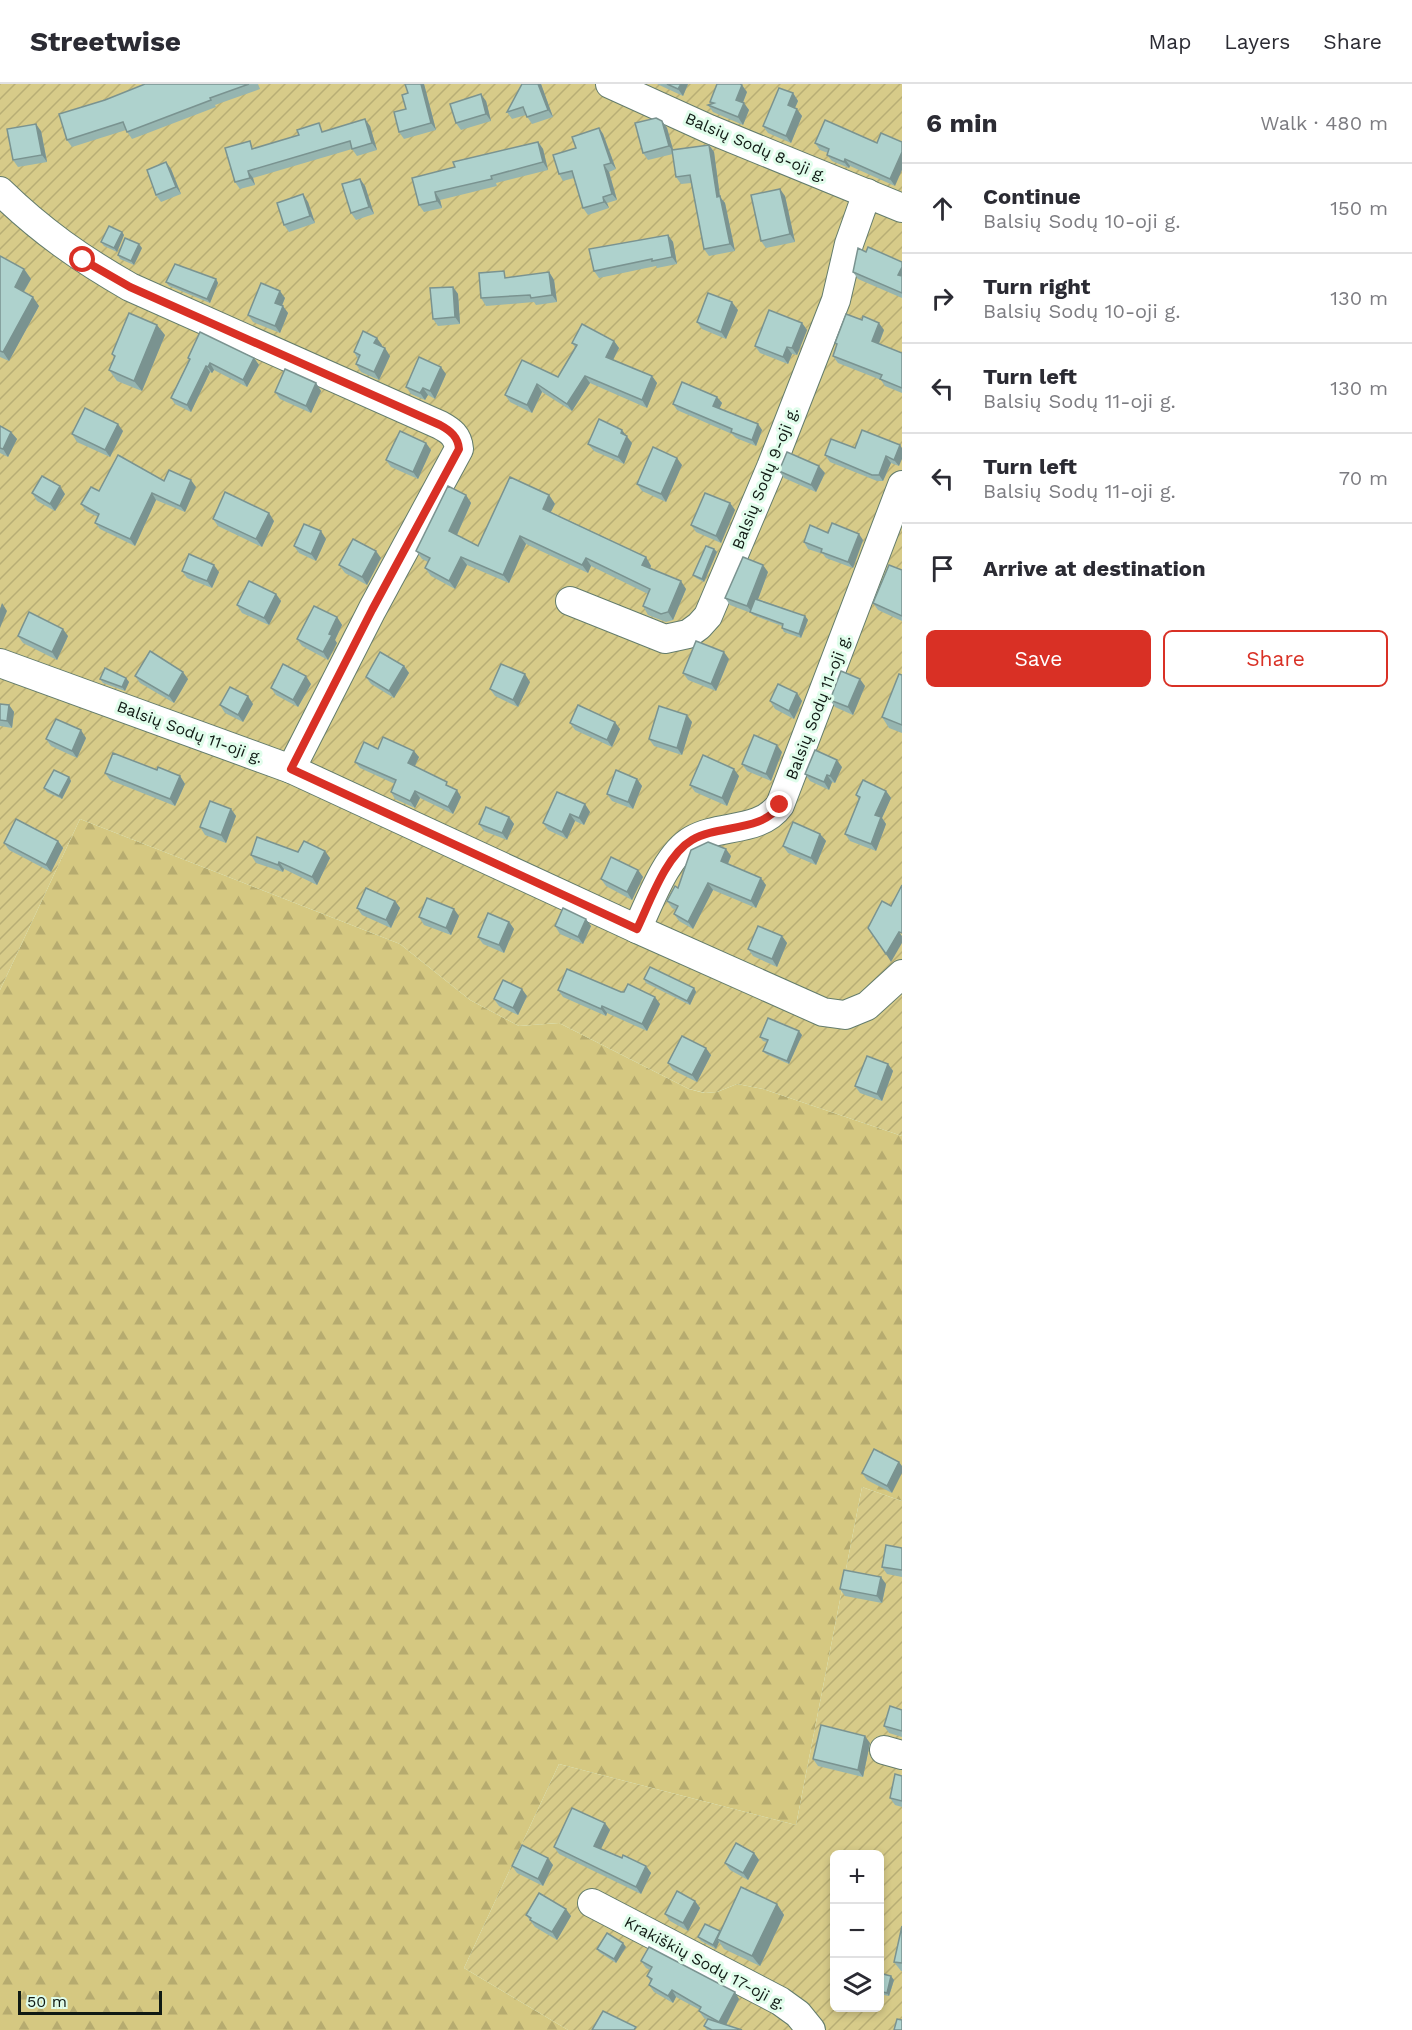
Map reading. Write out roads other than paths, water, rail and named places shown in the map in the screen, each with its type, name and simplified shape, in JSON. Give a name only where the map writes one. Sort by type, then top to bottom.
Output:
[{"type":"street","name":"Balsių Sodų 8-oji g.","points":[[610,84],[709,129],[902,208]]},
{"type":"street","points":[[0,191],[46,233],[83,260],[130,287],[440,425],[449,430],[459,442],[459,449],[372,610],[291,769]]},
{"type":"street","name":"Balsių Sodų 9-oji g.","points":[[570,601],[665,639],[688,634],[708,616],[771,467],[836,300],[849,244],[867,193]]},
{"type":"street","name":"Balsių Sodų 11-oji g.","points":[[637,929],[665,872],[678,852],[690,840],[705,834],[757,822],[773,814],[780,805],[902,485]]},
{"type":"street","name":"Balsių Sodų 11-oji g.","points":[[0,663],[291,769],[823,1012],[845,1015],[867,1006],[902,974]]},
{"type":"street","name":"Krakiškių Sodų 17-oji g.","points":[[592,1903],[780,2001],[798,2014],[811,2030]]}]
